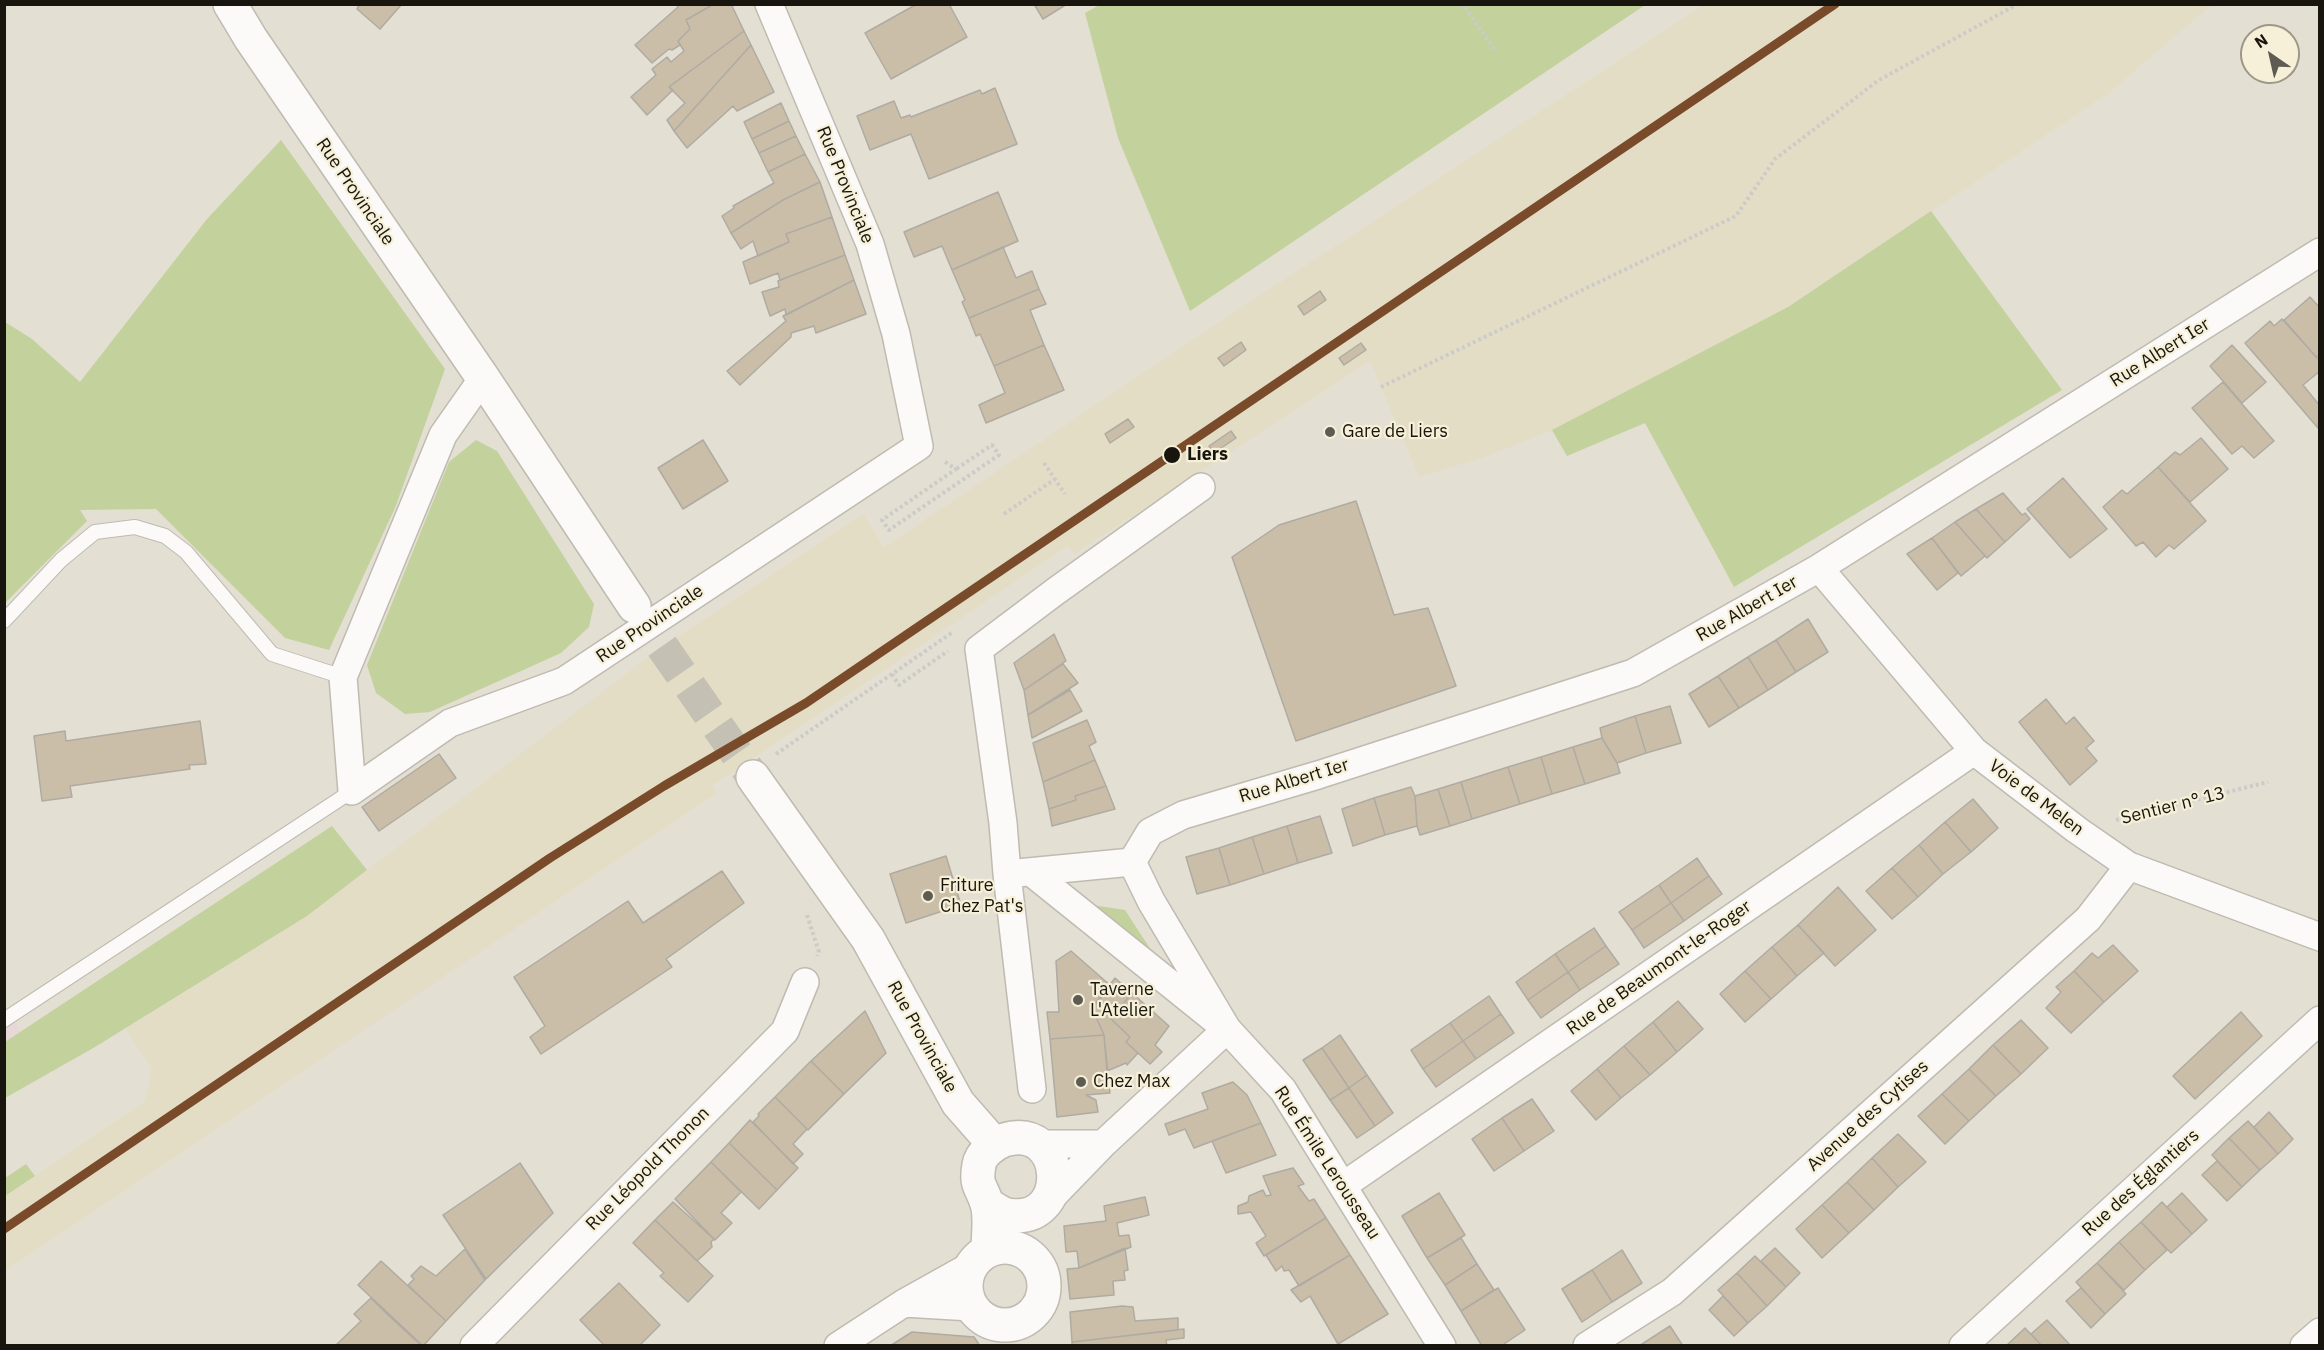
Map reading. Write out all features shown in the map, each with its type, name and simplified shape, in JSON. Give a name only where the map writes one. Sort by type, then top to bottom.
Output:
[{"type":"main road","name":"Rue Provinciale","points":[[230,4],[251,39],[483,378],[634,606]]},
{"type":"main road","name":"Rue Provinciale","points":[[763,766],[868,939],[958,1103],[994,1144]]},
{"type":"main road","points":[[1029,1254],[1037,1209],[1055,1183],[1053,1161],[1039,1144],[1017,1137],[994,1144],[979,1162],[977,1184],[988,1205],[1007,1215],[1037,1209]]},
{"type":"main road","points":[[980,1258],[1009,1246],[1029,1254],[1042,1269],[1045,1288],[1030,1333],[986,1321],[971,1307],[965,1286],[980,1258],[988,1205]]},
{"type":"street","name":"Rue Provinciale","points":[[352,791],[450,723],[564,681],[919,446],[896,334],[870,244],[770,4]]},
{"type":"street","name":"Rue Albert Ier","points":[[1132,862],[1150,831],[1183,815],[1318,775],[1633,674],[1819,568],[2319,252]]},
{"type":"street","points":[[352,791],[343,677],[443,435],[483,378]]},
{"type":"street","points":[[1032,1089],[1019,873],[1003,823],[979,649],[1201,488]]},
{"type":"street","name":"Voie de Melen","points":[[1819,568],[1974,751],[2078,830],[2129,866],[2319,937]]},
{"type":"street","name":"Rue de Beaumont-le-Roger","points":[[1344,1185],[1974,751]]},
{"type":"street","points":[[1019,873],[1132,862]]},
{"type":"street","name":"Rue Émile Lerousseau","points":[[1132,862],[1151,901],[1227,1029],[1283,1090],[1442,1346]]},
{"type":"street","name":"Avenue des Cytises","points":[[1587,1346],[1672,1292],[2088,919],[2129,866]]},
{"type":"street","points":[[1019,873],[1227,1029],[1037,1209]]},
{"type":"street","name":"Rue Léopold Thonon","points":[[474,1346],[785,1031],[805,982]]},
{"type":"street","name":"Rue des Églantiers","points":[[1963,1346],[2319,1020]]},
{"type":"street","points":[[1039,1144],[1103,1144]]},
{"type":"street","points":[[838,1346],[980,1258]]},
{"type":"street","points":[[904,1303],[971,1307]]},
{"type":"street","points":[[2304,1346],[2319,1332]]},
{"type":"lane","points":[[4,621],[61,560],[96,532],[135,527],[165,536],[186,552],[272,654],[343,677]]},
{"type":"lane","points":[[4,1020],[352,791]]},
{"type":"path","points":[[1460,4],[1495,50]]},
{"type":"path","points":[[1382,387],[1736,216],[1775,159],[1879,80],[2018,4]]},
{"type":"path","points":[[992,445],[999,455],[888,530],[882,520],[956,469],[992,445]]},
{"type":"path","points":[[919,446],[956,469]]},
{"type":"path","points":[[1044,463],[1065,494]]},
{"type":"path","points":[[1004,514],[1055,479]]},
{"type":"path","points":[[763,766],[958,628]]},
{"type":"path","points":[[892,674],[899,685],[966,638],[979,649]]},
{"type":"path","name":"Sentier n° 13","points":[[2078,830],[2268,782]]},
{"type":"path","points":[[805,908],[819,952],[805,982]]},
{"type":"shaded area","points":[[1703,5],[2211,5],[2109,93],[1788,307],[1552,430],[1485,457],[1419,477],[1370,361],[1074,554],[1068,546],[712,786],[717,793],[5,1271],[5,1196],[145,1101],[152,1068],[125,1029],[307,916],[655,652],[863,514],[884,547],[1221,321]]},
{"type":"shaded area","points":[[4,1007],[21,1032],[5,1042],[4,1042]]},
{"type":"green space","points":[[1101,4],[1645,5],[1190,311],[1118,138],[1085,13]]},
{"type":"green space","points":[[281,140],[445,369],[395,508],[329,650],[285,638],[156,509],[80,510],[87,521],[5,603],[5,322],[32,339],[80,382],[207,219]]},
{"type":"green space","points":[[1931,211],[2062,390],[1734,587],[1645,423],[1567,456],[1552,430],[1788,307]]},
{"type":"green space","points":[[476,440],[497,451],[594,604],[589,627],[561,653],[430,712],[405,714],[376,693],[367,665],[449,462]]},
{"type":"green space","points":[[332,826],[367,870],[307,916],[95,1047],[5,1098],[5,1042]]},
{"type":"green space","points":[[1086,904],[1125,910],[1162,967]]},
{"type":"green space","points":[[26,1164],[35,1176],[5,1196],[5,1178]]},
{"type":"building","points":[[360,4],[402,4],[380,29],[357,9]]},
{"type":"building","points":[[677,4],[714,4],[686,20],[690,29],[678,41],[680,45],[672,50],[669,49],[652,63],[635,45],[678,7]]},
{"type":"building","points":[[714,4],[731,4],[744,31],[669,87],[673,90],[647,115],[631,97],[656,75],[652,69],[667,57],[671,62],[684,51],[678,41],[690,29],[686,20]]},
{"type":"building","points":[[917,4],[949,4],[967,37],[891,79],[865,33]]},
{"type":"building","points":[[1034,4],[1067,4],[1043,19]]},
{"type":"building","points":[[744,31],[751,45],[674,131],[667,120],[685,103],[669,87]]},
{"type":"building","points":[[751,45],[774,92],[737,111],[733,106],[687,148],[674,131]]},
{"type":"building","points":[[995,88],[1017,144],[929,179],[911,134],[870,150],[857,116],[894,101],[901,118],[910,115],[911,117],[980,90],[982,94]]},
{"type":"building","points":[[781,103],[789,121],[752,139],[744,122]]},
{"type":"building","points":[[789,121],[796,136],[759,153],[752,139]]},
{"type":"building","points":[[796,136],[805,154],[768,172],[759,153]]},
{"type":"building","points":[[805,154],[820,182],[783,200],[731,233],[722,216],[734,208],[733,206],[774,183],[768,172]]},
{"type":"building","points":[[820,182],[832,217],[786,234],[789,242],[758,256],[753,241],[741,249],[731,233],[783,200]]},
{"type":"building","points":[[998,192],[1018,241],[952,270],[942,246],[914,257],[904,232]]},
{"type":"building","points":[[832,217],[845,255],[780,280],[778,273],[750,284],[743,262],[789,242],[786,234]]},
{"type":"building","points":[[1003,247],[1016,278],[1032,271],[1039,289],[969,318],[962,302],[965,300],[952,270]]},
{"type":"building","points":[[845,255],[854,280],[786,315],[785,309],[770,316],[762,292],[779,287],[778,281]]},
{"type":"building","points":[[854,280],[866,314],[816,333],[814,326],[791,333],[791,337],[740,385],[727,371],[786,321],[783,316]]},
{"type":"building","points":[[1039,289],[1046,304],[1030,310],[1044,345],[994,366],[980,334],[976,336],[969,318]]},
{"type":"building","points":[[1320,291],[1326,300],[1304,315],[1298,306]]},
{"type":"building","points":[[2310,297],[2320,308],[2320,354],[2316,357],[2284,320]]},
{"type":"building","points":[[2282,319],[2320,361],[2320,371],[2303,385],[2320,406],[2318,428],[2245,343],[2270,321],[2274,326]]},
{"type":"building","points":[[1241,342],[1246,350],[1224,366],[1218,358]]},
{"type":"building","points":[[1361,343],[1366,350],[1344,365],[1339,358]]},
{"type":"building","points":[[1044,345],[1064,390],[986,423],[979,405],[1005,393],[994,366]]},
{"type":"building","points":[[2232,345],[2266,382],[2242,403],[2210,366]]},
{"type":"building","points":[[2223,382],[2274,441],[2254,458],[2242,446],[2232,454],[2192,408]]},
{"type":"building","points":[[1128,419],[1134,427],[1110,443],[1105,434]]},
{"type":"building","points":[[1231,431],[1236,438],[1214,453],[1209,446]]},
{"type":"building","points":[[2201,438],[2228,469],[2190,502],[2158,467],[2175,452],[2180,455]]},
{"type":"building","points":[[703,440],[728,481],[683,509],[658,468]]},
{"type":"building","points":[[2158,467],[2206,521],[2174,549],[2169,545],[2156,557],[2143,542],[2136,546],[2103,507],[2122,490],[2127,494]]},
{"type":"building","points":[[2063,478],[2107,529],[2070,558],[2027,509]]},
{"type":"building","points":[[2003,493],[2022,515],[2025,513],[2030,519],[2005,542],[1976,509]]},
{"type":"building","points":[[1356,501],[1394,615],[1428,608],[1456,686],[1296,741],[1232,557],[1279,525]]},
{"type":"building","points":[[1976,509],[2005,542],[1987,558],[1955,522]]},
{"type":"building","points":[[1955,522],[1985,556],[1961,576],[1932,538]]},
{"type":"building","points":[[1932,538],[1958,573],[1937,590],[1907,554]]},
{"type":"building","points":[[1808,619],[1828,652],[1796,672],[1776,640]]},
{"type":"building","points":[[1054,634],[1066,661],[1024,690],[1014,663]]},
{"type":"building","points":[[1776,640],[1796,672],[1768,690],[1748,657]]},
{"type":"building","points":[[1748,657],[1768,690],[1739,708],[1718,676]]},
{"type":"building","points":[[1063,664],[1078,683],[1028,715],[1024,690]]},
{"type":"building","points":[[1718,676],[1739,708],[1709,727],[1689,694]]},
{"type":"building","points":[[1070,690],[1082,711],[1032,738],[1028,715]]},
{"type":"building","points":[[2046,699],[2066,724],[2074,717],[2094,741],[2086,748],[2097,761],[2070,785],[2019,722]]},
{"type":"building","points":[[1670,706],[1681,743],[1646,753],[1635,716]]},
{"type":"building","points":[[1635,716],[1646,753],[1617,763],[1602,738],[1600,728]]},
{"type":"building","points":[[1087,720],[1096,742],[1089,746],[1095,760],[1043,782],[1033,743]]},
{"type":"building","points":[[200,721],[206,764],[189,765],[190,769],[70,786],[72,797],[42,801],[34,736],[65,731],[66,741]]},
{"type":"building","points":[[1602,738],[1617,763],[1620,773],[1585,784],[1573,747]]},
{"type":"building","points":[[1573,747],[1585,784],[1552,794],[1541,757]]},
{"type":"building","points":[[439,754],[456,778],[379,831],[362,807]]},
{"type":"building","points":[[1541,757],[1552,794],[1520,804],[1508,767]]},
{"type":"building","points":[[1095,760],[1106,786],[1075,796],[1076,800],[1049,809],[1043,782]]},
{"type":"building","points":[[1508,767],[1520,804],[1472,819],[1461,782]]},
{"type":"building","points":[[1461,782],[1472,819],[1450,826],[1438,789]]},
{"type":"building","points":[[1106,786],[1115,809],[1052,826],[1049,809],[1076,800],[1075,796]]},
{"type":"building","points":[[1411,787],[1415,796],[1417,826],[1385,835],[1374,798]]},
{"type":"building","points":[[1438,789],[1450,826],[1420,835],[1417,826],[1415,796]]},
{"type":"building","points":[[1374,798],[1385,835],[1353,846],[1342,809]]},
{"type":"building","points":[[1973,799],[1998,828],[1971,852],[1945,822]]},
{"type":"building","points":[[1320,816],[1332,853],[1298,863],[1287,826]]},
{"type":"building","points":[[1945,822],[1971,852],[1943,874],[1919,845]]},
{"type":"building","points":[[1287,826],[1298,863],[1264,874],[1252,837]]},
{"type":"building","points":[[1252,837],[1264,874],[1230,885],[1219,848]]},
{"type":"building","points":[[1919,845],[1943,874],[1918,897],[1892,868]]},
{"type":"building","points":[[1219,848],[1230,885],[1197,894],[1186,857]]},
{"type":"building","name":"Friture Chez Pat's","points":[[946,856],[961,905],[906,923],[890,874]]},
{"type":"building","points":[[1697,858],[1709,876],[1671,903],[1659,885]]},
{"type":"building","points":[[1892,868],[1918,897],[1892,919],[1866,891]]},
{"type":"building","points":[[722,871],[744,903],[666,959],[672,967],[541,1054],[530,1037],[545,1026],[514,977],[628,901],[643,923]]},
{"type":"building","points":[[1709,876],[1722,894],[1684,921],[1671,903]]},
{"type":"building","points":[[1659,885],[1671,903],[1632,930],[1619,912]]},
{"type":"building","points":[[1838,887],[1876,930],[1835,966],[1798,925]]},
{"type":"building","points":[[1671,903],[1684,921],[1644,948],[1632,930]]},
{"type":"building","points":[[1798,925],[1824,953],[1797,976],[1772,947]]},
{"type":"building","points":[[1594,928],[1606,946],[1568,972],[1555,954]]},
{"type":"building","points":[[2113,945],[2138,971],[2104,1002],[2074,971],[2092,953],[2098,958]]},
{"type":"building","points":[[1606,946],[1619,964],[1580,990],[1568,972]]},
{"type":"building","points":[[1772,947],[1797,976],[1771,999],[1745,971]]},
{"type":"building","name":"Taverne L'Atelier","points":[[1071,951],[1111,986],[1092,1008],[1104,1035],[1050,1039],[1047,1012],[1059,1012],[1056,961]]},
{"type":"building","points":[[1555,954],[1568,972],[1528,1000],[1516,982]]},
{"type":"building","points":[[1745,971],[1771,999],[1745,1022],[1720,994]]},
{"type":"building","points":[[2074,971],[2104,1002],[2071,1033],[2046,1008],[2061,992],[2056,987]]},
{"type":"building","points":[[1568,972],[1580,990],[1541,1018],[1528,1000]]},
{"type":"building","points":[[1115,978],[1132,993],[1111,1019],[1130,1037],[1126,1042],[1138,1053],[1127,1065],[1126,1063],[1107,1071],[1104,1035],[1092,1008]]},
{"type":"building","points":[[1132,993],[1169,1026],[1155,1045],[1162,1052],[1150,1064],[1126,1042],[1130,1037],[1111,1019]]},
{"type":"building","points":[[1489,996],[1501,1014],[1463,1041],[1450,1023]]},
{"type":"building","points":[[1678,1001],[1703,1029],[1677,1052],[1653,1022]]},
{"type":"building","points":[[865,1011],[886,1053],[844,1094],[811,1061]]},
{"type":"building","points":[[2241,1012],[2262,1036],[2195,1099],[2173,1076]]},
{"type":"building","points":[[1501,1014],[1514,1033],[1476,1059],[1463,1041]]},
{"type":"building","points":[[2021,1020],[2048,1048],[2021,1074],[1993,1045]]},
{"type":"building","points":[[1653,1022],[1677,1052],[1650,1075],[1624,1046]]},
{"type":"building","points":[[1450,1023],[1463,1041],[1423,1069],[1411,1050]]},
{"type":"building","name":"Chez Max","points":[[1104,1035],[1110,1093],[1086,1095],[1096,1100],[1098,1112],[1057,1117],[1050,1039]]},
{"type":"building","points":[[1340,1035],[1367,1075],[1349,1088],[1322,1048]]},
{"type":"building","points":[[1463,1041],[1476,1059],[1436,1087],[1423,1069]]},
{"type":"building","points":[[1993,1045],[2021,1074],[1996,1096],[1969,1069]]},
{"type":"building","points":[[1624,1046],[1650,1075],[1621,1098],[1597,1069]]},
{"type":"building","points":[[1322,1048],[1349,1088],[1330,1100],[1303,1060]]},
{"type":"building","points":[[811,1061],[844,1094],[808,1130],[775,1097]]},
{"type":"building","points":[[1597,1069],[1621,1098],[1596,1120],[1571,1091]]},
{"type":"building","points":[[1969,1069],[1996,1096],[1969,1121],[1942,1094]]},
{"type":"building","points":[[1367,1075],[1393,1113],[1375,1126],[1349,1088]]},
{"type":"building","points":[[1233,1082],[1247,1095],[1261,1123],[1194,1148],[1185,1129],[1169,1135],[1165,1124],[1208,1109],[1202,1093]]},
{"type":"building","points":[[1349,1088],[1375,1126],[1357,1138],[1330,1100]]},
{"type":"building","points":[[1942,1094],[1969,1121],[1945,1144],[1918,1116]]},
{"type":"building","points":[[775,1097],[807,1129],[793,1144],[803,1154],[793,1164],[753,1122]]},
{"type":"building","points":[[1532,1099],[1554,1131],[1524,1151],[1502,1118]]},
{"type":"building","points":[[2269,1112],[2293,1139],[2278,1154],[2254,1127]]},
{"type":"building","points":[[1502,1118],[1524,1151],[1494,1171],[1472,1139]]},
{"type":"building","points":[[750,1120],[798,1168],[777,1190],[729,1143]]},
{"type":"building","points":[[2248,1121],[2278,1154],[2260,1170],[2229,1138]]},
{"type":"building","points":[[1261,1123],[1276,1155],[1226,1173],[1212,1141]]},
{"type":"building","points":[[1898,1134],[1926,1162],[1898,1187],[1872,1158]]},
{"type":"building","points":[[2229,1138],[2260,1170],[2242,1187],[2212,1155]]},
{"type":"building","points":[[729,1143],[777,1190],[759,1209],[711,1162]]},
{"type":"building","points":[[1872,1158],[1898,1187],[1874,1210],[1847,1182]]},
{"type":"building","points":[[2217,1161],[2242,1187],[2227,1201],[2202,1175]]},
{"type":"building","points":[[711,1162],[741,1192],[721,1213],[732,1223],[715,1240],[675,1199]]},
{"type":"building","points":[[520,1163],[553,1213],[486,1279],[443,1215]]},
{"type":"building","points":[[1293,1168],[1304,1184],[1298,1186],[1309,1201],[1314,1199],[1326,1218],[1264,1256],[1256,1243],[1266,1236],[1251,1212],[1238,1214],[1238,1206],[1248,1202],[1249,1196],[1263,1190],[1266,1196],[1271,1195],[1263,1176]]},
{"type":"building","points":[[1847,1182],[1874,1210],[1849,1233],[1822,1205]]},
{"type":"building","points":[[1439,1193],[1465,1235],[1427,1258],[1402,1216]]},
{"type":"building","points":[[2182,1193],[2207,1220],[2192,1234],[2167,1207]]},
{"type":"building","points":[[1145,1197],[1149,1215],[1117,1223],[1119,1236],[1129,1235],[1131,1247],[1079,1268],[1077,1251],[1066,1252],[1064,1226],[1106,1221],[1104,1206]]},
{"type":"building","points":[[673,1202],[714,1239],[711,1242],[712,1247],[697,1261],[655,1220]]},
{"type":"building","points":[[2162,1202],[2192,1234],[2171,1253],[2141,1222]]},
{"type":"building","points":[[1822,1205],[1849,1233],[1822,1258],[1796,1229]]},
{"type":"building","points":[[1326,1218],[1350,1255],[1299,1286],[1289,1270],[1284,1271],[1282,1266],[1276,1271],[1266,1255]]},
{"type":"building","points":[[655,1220],[713,1276],[688,1302],[660,1276],[664,1273],[633,1243]]},
{"type":"building","points":[[2141,1222],[2167,1250],[2145,1270],[2119,1242]]},
{"type":"building","points":[[1461,1238],[1477,1264],[1445,1285],[1427,1258]]},
{"type":"building","points":[[2119,1242],[2145,1270],[2124,1290],[2097,1263]]},
{"type":"building","points":[[1125,1248],[1128,1270],[1124,1271],[1125,1280],[1113,1281],[1114,1295],[1070,1299],[1067,1269],[1079,1268]]},
{"type":"building","points":[[1775,1248],[1800,1273],[1786,1287],[1761,1261]]},
{"type":"building","points":[[465,1249],[485,1280],[446,1321],[408,1285],[414,1279],[411,1276],[421,1266],[436,1276]]},
{"type":"building","points":[[1622,1250],[1642,1283],[1612,1302],[1592,1270]]},
{"type":"building","points":[[1350,1255],[1388,1314],[1338,1344],[1310,1296],[1301,1302],[1291,1290]]},
{"type":"building","points":[[1755,1256],[1786,1287],[1767,1306],[1737,1273]]},
{"type":"building","points":[[381,1261],[446,1321],[423,1346],[358,1285]]},
{"type":"building","points":[[2097,1263],[2126,1294],[2105,1314],[2076,1282]]},
{"type":"building","points":[[1477,1264],[1494,1290],[1461,1311],[1445,1285]]},
{"type":"building","points":[[1592,1270],[1612,1302],[1582,1322],[1562,1289]]},
{"type":"building","points":[[1737,1273],[1767,1306],[1748,1323],[1718,1290]]},
{"type":"building","points":[[619,1283],[660,1325],[639,1346],[605,1346],[580,1320]]},
{"type":"building","points":[[1498,1288],[1525,1330],[1501,1346],[1482,1346],[1461,1311]]},
{"type":"building","points":[[2081,1288],[2105,1314],[2091,1328],[2066,1301]]},
{"type":"building","points":[[1723,1296],[1748,1323],[1734,1336],[1709,1310]]},
{"type":"building","points":[[371,1298],[422,1346],[335,1346],[361,1321],[354,1314]]},
{"type":"building","points":[[1122,1306],[1133,1307],[1135,1321],[1178,1318],[1178,1330],[1072,1342],[1070,1312]]},
{"type":"building","points":[[2047,1320],[2071,1346],[2042,1346],[2031,1334]]},
{"type":"building","points":[[1670,1326],[1683,1346],[1639,1346]]},
{"type":"building","points":[[2025,1328],[2042,1346],[2006,1346]]},
{"type":"building","points":[[1184,1329],[1184,1338],[1166,1340],[1167,1346],[1072,1346],[1072,1342]]},
{"type":"building","points":[[912,1332],[974,1337],[980,1346],[890,1346]]},
{"type":"tunnel","points":[[634,606],[753,777]]},
{"type":"transit line","points":[[4,1229],[550,858],[664,786],[806,703],[1835,4]]},
{"type":"place","name":"Gare de Liers","points":[[1330,432]]},
{"type":"place","name":"Liers","points":[[1172,455]]},
{"type":"place","name":"Friture Chez Pat's","points":[[928,896]]},
{"type":"place","name":"Taverne L'Atelier","points":[[1078,1000]]},
{"type":"place","name":"Chez Max","points":[[1081,1082]]}]
